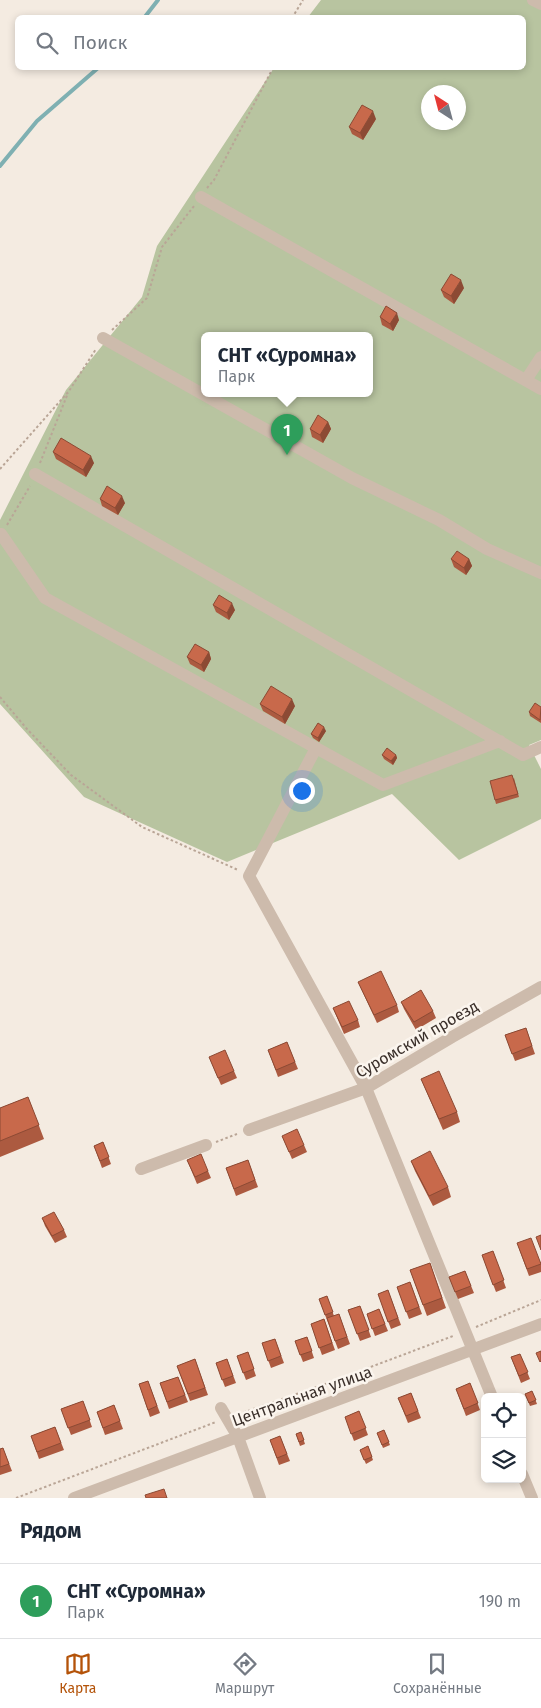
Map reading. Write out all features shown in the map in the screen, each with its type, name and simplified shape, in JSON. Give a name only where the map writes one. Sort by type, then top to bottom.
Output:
[{"type":"street","points":[[533,0],[541,4]]},
{"type":"street","points":[[201,197],[541,388]]},
{"type":"street","points":[[102,338],[201,393]]},
{"type":"street","points":[[526,380],[541,357]]},
{"type":"street","points":[[207,397],[352,478],[439,520],[487,549],[541,572]]},
{"type":"street","points":[[35,474],[523,755],[541,747]]},
{"type":"street","points":[[1,534],[45,598],[383,785],[500,741]]},
{"type":"street","points":[[316,748],[249,876],[366,1088],[490,1393]]},
{"type":"street","name":"Суромский проезд","points":[[249,1130],[366,1088],[541,987]]},
{"type":"street","points":[[141,1169],[206,1146]]},
{"type":"street","name":"Центральная улица","points":[[74,1498],[541,1324]]},
{"type":"street","points":[[224,1413],[238,1437],[260,1498]]},
{"type":"street","points":[[526,1483],[532,1498]]},
{"type":"path","points":[[294,15],[303,0]]},
{"type":"path","points":[[0,469],[69,391],[102,338],[147,298],[162,247],[214,180],[272,70]]},
{"type":"path","points":[[0,697],[27,729],[71,775],[142,827],[249,876]]},
{"type":"path","points":[[206,1146],[249,1130]]},
{"type":"path","points":[[16,1498],[224,1413],[328,1383],[466,1331],[541,1300]]},
{"type":"green space","points":[[321,0],[541,0],[541,740],[529,745],[541,769],[541,819],[459,860],[392,794],[227,862],[84,797],[0,704],[0,520],[66,390],[142,297],[157,246],[273,70],[526,70],[526,15],[310,15]]},
{"type":"building","points":[[362,105],[373,111],[360,133],[349,127]]},
{"type":"building","points":[[451,274],[461,280],[451,296],[441,290]]},
{"type":"building","points":[[386,306],[397,313],[390,324],[380,317]]},
{"type":"building","points":[[318,415],[328,422],[320,435],[310,429]]},
{"type":"building","points":[[61,438],[91,456],[83,470],[53,452]]},
{"type":"building","points":[[107,486],[122,496],[115,508],[100,499]]},
{"type":"building","points":[[457,551],[469,559],[464,568],[451,559]]},
{"type":"building","points":[[219,595],[232,603],[227,613],[213,605]]},
{"type":"building","points":[[195,644],[209,652],[201,665],[187,657]]},
{"type":"building","points":[[271,686],[292,699],[282,717],[260,704]]},
{"type":"building","points":[[535,703],[541,707],[540,720],[529,712]]},
{"type":"building","points":[[318,723],[324,727],[318,738],[311,734]]},
{"type":"building","points":[[387,748],[396,755],[391,761],[382,755]]},
{"type":"building","points":[[512,775],[518,794],[495,800],[490,781]]},
{"type":"building","points":[[381,971],[397,1005],[374,1015],[358,982]]},
{"type":"building","points":[[421,990],[433,1011],[414,1022],[401,1002]]},
{"type":"building","points":[[349,1001],[358,1020],[342,1027],[333,1008]]},
{"type":"building","points":[[526,1028],[532,1046],[512,1054],[505,1035]]},
{"type":"building","points":[[287,1042],[295,1062],[276,1070],[268,1050]]},
{"type":"building","points":[[225,1050],[234,1071],[218,1078],[209,1057]]},
{"type":"building","points":[[439,1071],[457,1112],[439,1119],[421,1079]]},
{"type":"building","points":[[28,1097],[39,1125],[0,1141],[0,1108]]},
{"type":"building","points":[[297,1129],[304,1145],[289,1152],[282,1136]]},
{"type":"building","points":[[103,1142],[109,1157],[100,1161],[94,1146]]},
{"type":"building","points":[[430,1151],[448,1187],[429,1196],[411,1161]]},
{"type":"building","points":[[201,1154],[208,1171],[195,1177],[187,1160]]},
{"type":"building","points":[[248,1160],[255,1180],[234,1189],[226,1168]]},
{"type":"building","points":[[54,1212],[64,1230],[52,1236],[42,1218]]},
{"type":"building","points":[[541,1235],[541,1250],[536,1237]]},
{"type":"building","points":[[531,1238],[541,1264],[527,1269],[517,1243]]},
{"type":"building","points":[[493,1251],[504,1280],[493,1285],[482,1255]]},
{"type":"building","points":[[430,1263],[442,1298],[423,1305],[410,1270]]},
{"type":"building","points":[[465,1271],[471,1286],[455,1292],[449,1277]]},
{"type":"building","points":[[410,1282],[419,1307],[406,1312],[397,1287]]},
{"type":"building","points":[[388,1290],[398,1318],[388,1322],[378,1294]]},
{"type":"building","points":[[327,1296],[333,1312],[325,1315],[319,1299]]},
{"type":"building","points":[[360,1306],[369,1330],[357,1334],[348,1310]]},
{"type":"building","points":[[379,1309],[385,1324],[372,1329],[367,1314]]},
{"type":"building","points":[[339,1314],[347,1337],[335,1341],[327,1318]]},
{"type":"building","points":[[324,1319],[332,1343],[319,1348],[311,1324]]},
{"type":"building","points":[[307,1337],[312,1351],[300,1355],[295,1341]]},
{"type":"building","points":[[275,1339],[281,1356],[268,1361],[262,1343]]},
{"type":"building","points":[[541,1351],[541,1361],[540,1362],[536,1353]]},
{"type":"building","points":[[248,1352],[254,1369],[243,1373],[237,1356]]},
{"type":"building","points":[[520,1354],[528,1372],[519,1376],[511,1357]]},
{"type":"building","points":[[195,1359],[205,1388],[188,1394],[177,1366]]},
{"type":"building","points":[[227,1359],[233,1376],[222,1380],[216,1363]]},
{"type":"building","points":[[178,1377],[185,1395],[167,1402],[160,1383]]},
{"type":"building","points":[[148,1381],[157,1406],[148,1410],[139,1384]]},
{"type":"building","points":[[470,1383],[478,1403],[464,1409],[456,1389]]},
{"type":"building","points":[[532,1391],[536,1400],[529,1403],[526,1394]]},
{"type":"building","points":[[411,1393],[418,1411],[406,1416],[398,1398]]},
{"type":"building","points":[[83,1401],[90,1420],[68,1428],[61,1409]]},
{"type":"building","points":[[114,1405],[120,1421],[103,1428],[97,1412]]},
{"type":"building","points":[[359,1411],[366,1428],[351,1434],[345,1417]]},
{"type":"building","points":[[55,1427],[61,1443],[37,1452],[31,1436]]},
{"type":"building","points":[[384,1430],[389,1442],[382,1445],[377,1433]]},
{"type":"building","points":[[301,1432],[304,1440],[299,1442],[296,1434]]},
{"type":"building","points":[[280,1436],[287,1454],[277,1458],[270,1440]]},
{"type":"building","points":[[368,1446],[372,1457],[364,1460],[360,1450]]},
{"type":"building","points":[[3,1448],[9,1464],[0,1467],[0,1449]]},
{"type":"building","points":[[164,1489],[167,1498],[146,1498],[145,1495]]},
{"type":"waterway","points":[[146,15],[158,0]]},
{"type":"waterway","points":[[0,166],[37,121],[96,70]]},
{"type":"place","name":"СНТ «Суромна»","points":[[287,455]]}]
